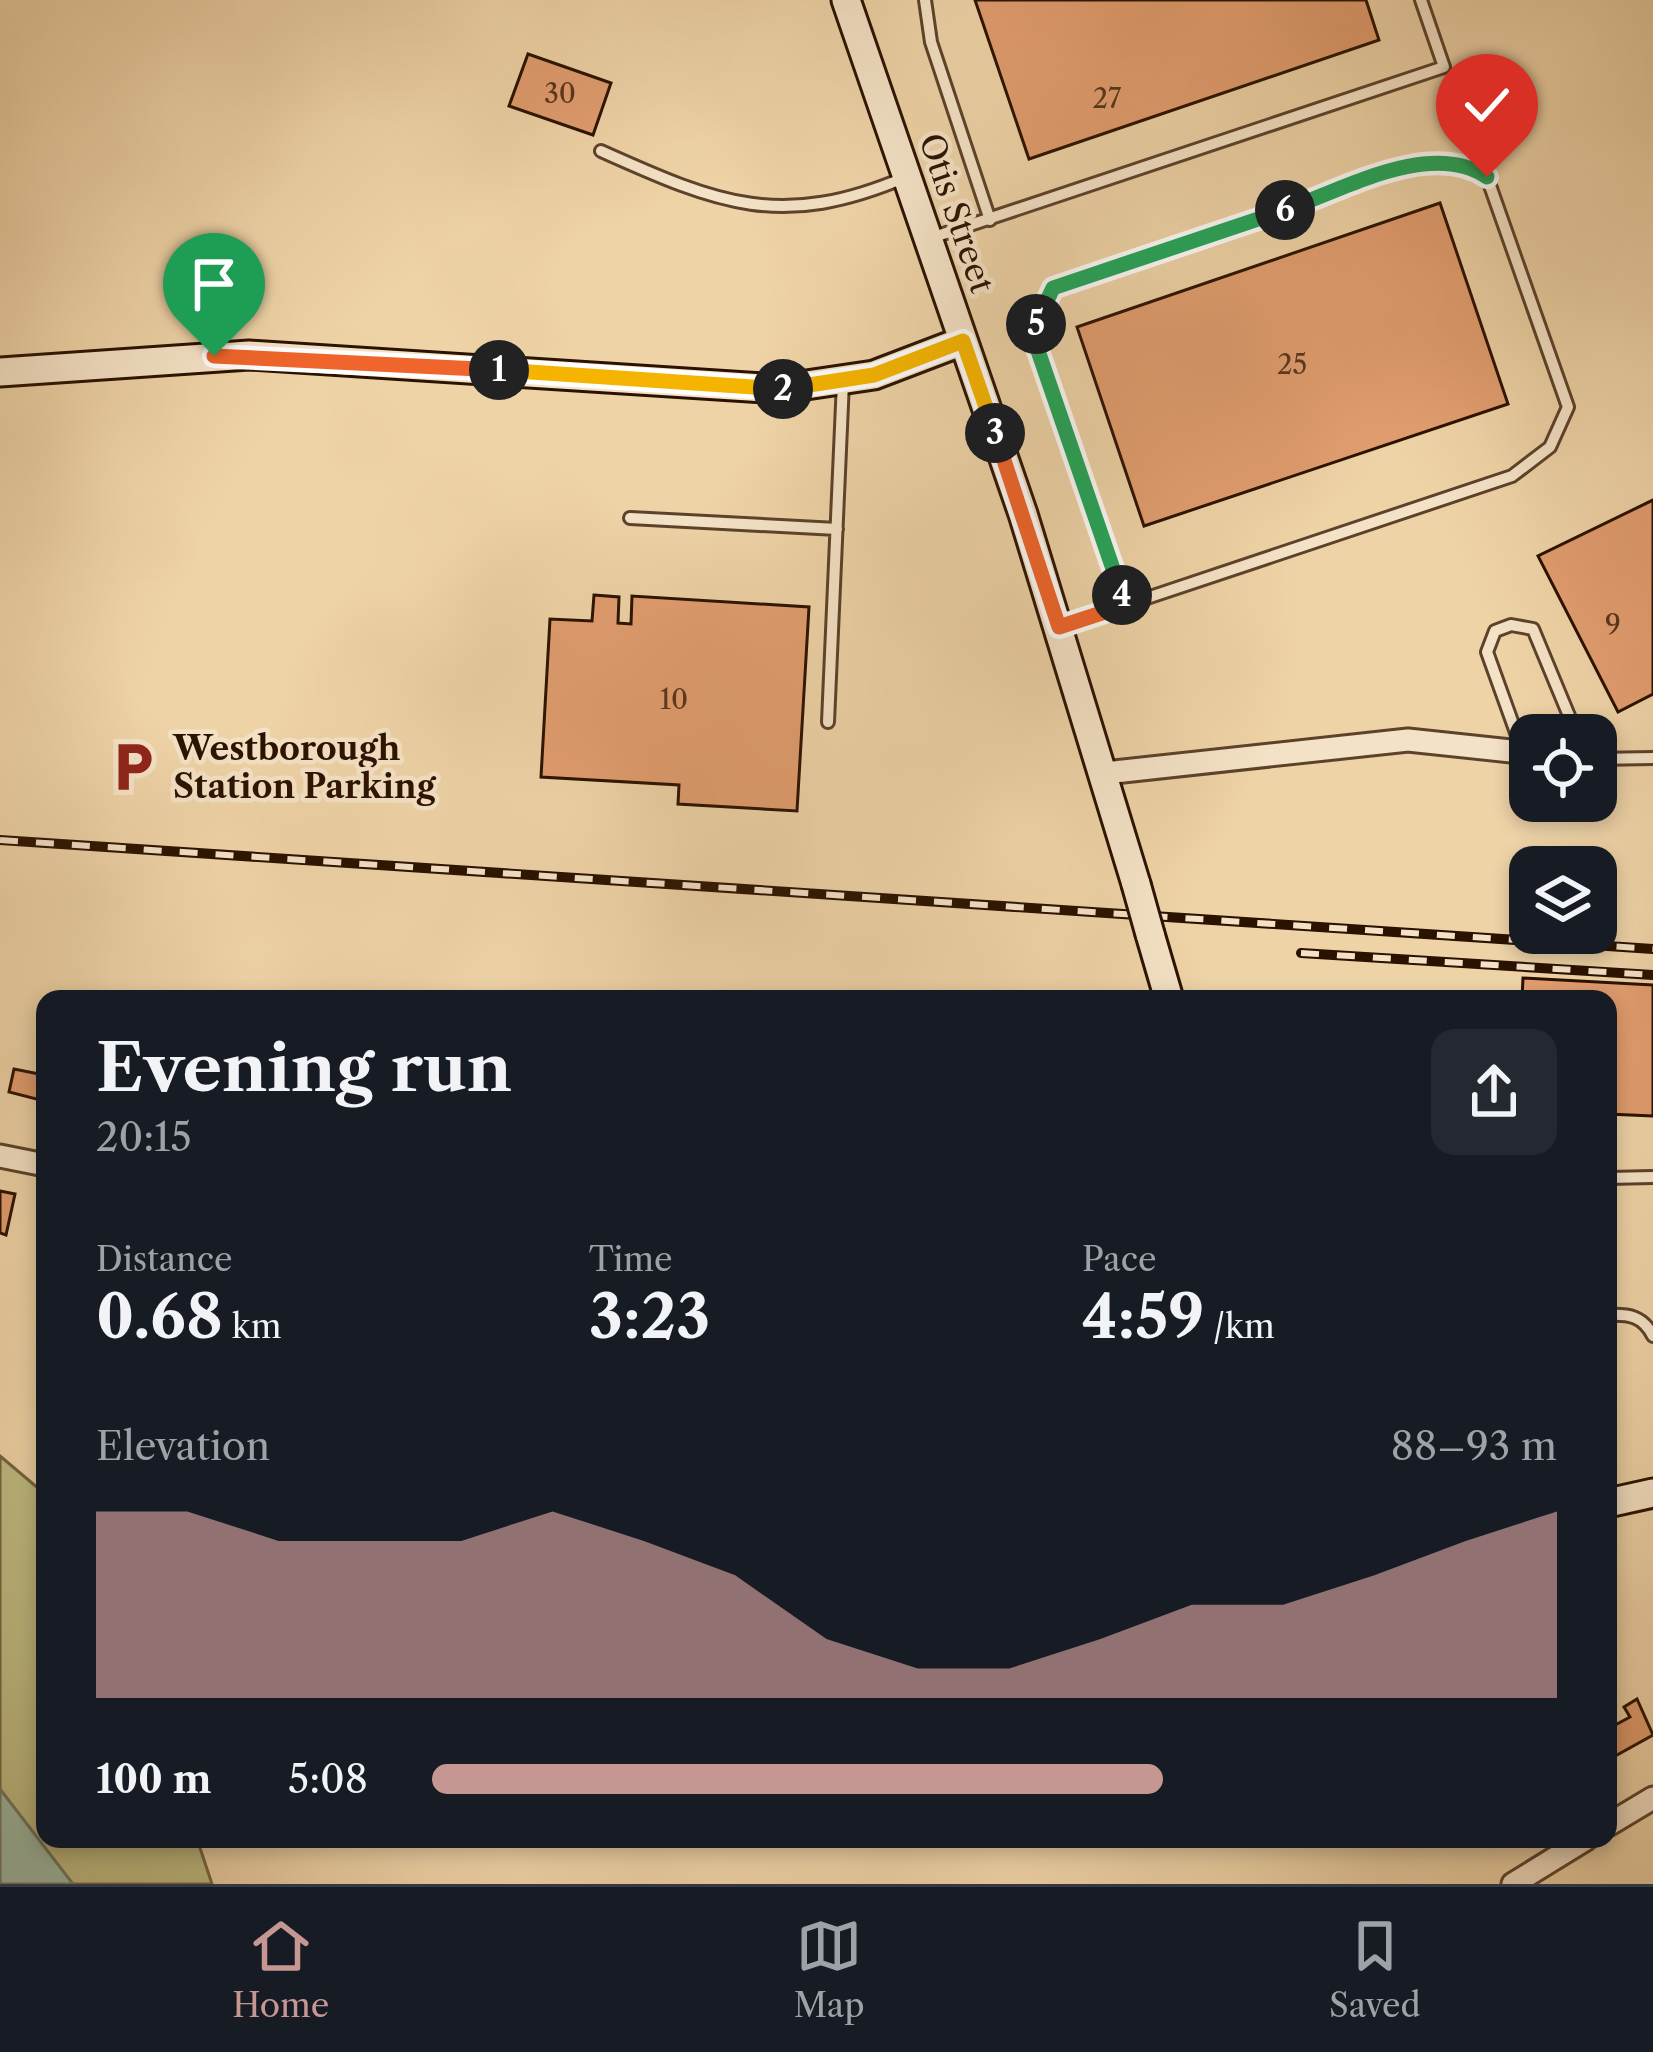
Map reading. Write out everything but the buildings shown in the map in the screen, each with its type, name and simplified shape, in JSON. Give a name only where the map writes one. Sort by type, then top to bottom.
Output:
[{"type":"main road","name":"Otis Street","points":[[846,0],[1059,627],[1166,990]]},
{"type":"main road","points":[[0,372],[249,356],[746,389],[843,382],[963,341]]},
{"type":"main road","points":[[1617,1501],[1653,1493]]},
{"type":"street","points":[[1105,772],[1408,740],[1509,751]]},
{"type":"street","points":[[0,1156],[36,1163]]},
{"type":"street","points":[[1617,1820],[1653,1798]]},
{"type":"street","points":[[1513,1884],[1571,1848]]},
{"type":"lane","points":[[925,0],[932,43],[990,220]]},
{"type":"lane","points":[[928,239],[1444,67],[1421,0]]},
{"type":"lane","points":[[601,151],[677,182],[781,210],[847,200],[906,177]]},
{"type":"lane","points":[[1059,627],[1126,605],[1512,476],[1550,447],[1568,407],[1487,177],[1465,163],[1426,162],[1053,288],[1036,317],[1036,345],[1126,605]]},
{"type":"lane","points":[[828,722],[843,382]]},
{"type":"lane","points":[[629,518],[837,529]]},
{"type":"lane","points":[[1512,714],[1487,652],[1495,632],[1511,625],[1533,628],[1568,714]]},
{"type":"lane","points":[[1617,759],[1653,758]]},
{"type":"lane","points":[[1617,1178],[1653,1178]]},
{"type":"lane","points":[[1617,1315],[1629,1314],[1647,1324],[1653,1336]]},
{"type":"shaded area","points":[[0,1456],[36,1486],[36,1848],[200,1848],[212,1884],[0,1884]]},
{"type":"shaded area","points":[[0,1789],[36,1836],[36,1848],[45,1848],[73,1884],[0,1884]]},
{"type":"railway","points":[[0,840],[1653,949]]},
{"type":"railway","points":[[1301,953],[1653,975]]},
{"type":"place","name":"Westborough Station Parking","points":[[133,767]]},
{"type":"route","points":[[214,356],[294,357],[779,389],[874,375],[963,341],[1059,627],[1126,605],[1036,345],[1036,317],[1053,288],[1426,162],[1465,163],[1487,177]]}]
